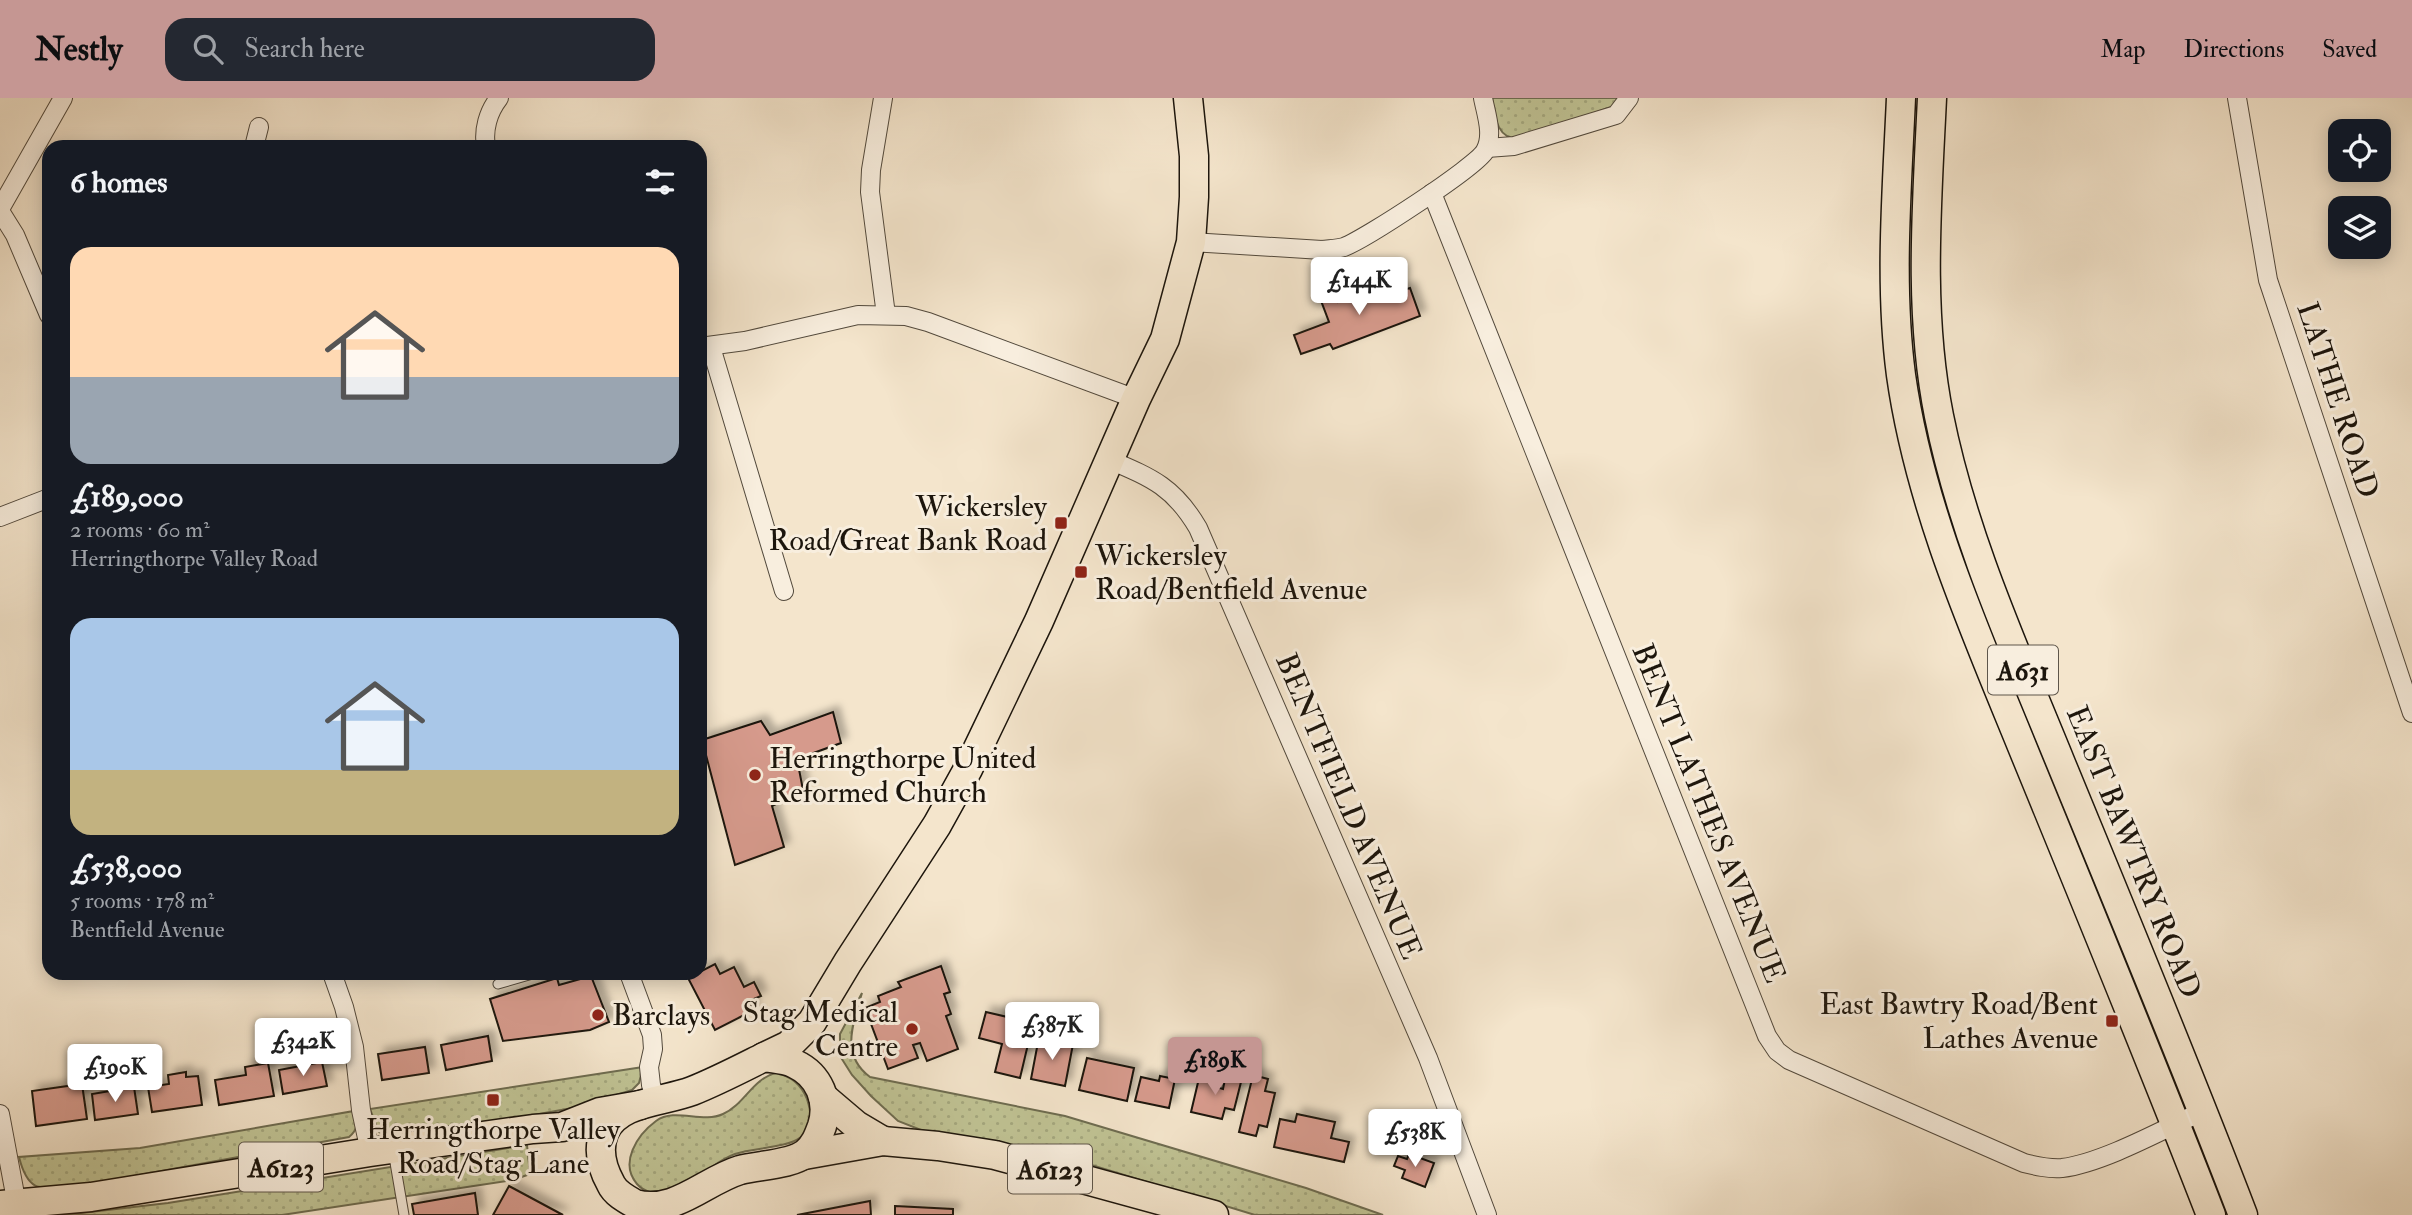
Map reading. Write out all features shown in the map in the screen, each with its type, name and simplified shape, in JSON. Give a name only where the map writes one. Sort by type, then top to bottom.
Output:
[{"type":"main road","points":[[607,1215],[611,1203],[600,1144],[613,1120],[648,1103],[722,1079],[789,1045],[812,1022],[937,825],[968,769],[1039,621],[1136,399],[1166,339],[1191,242],[1194,156],[1188,98]]},
{"type":"main road","name":"A631","points":[[1901,98],[1896,284],[1901,373],[1924,487],[1948,559],[1986,656],[2211,1215]]},
{"type":"main road","name":"EAST BAWTRY ROAD","points":[[1932,98],[1927,291],[1934,380],[1952,471],[1994,599],[2243,1215]]},
{"type":"main road","points":[[562,1127],[627,1200],[645,1210],[672,1211],[736,1171],[804,1155],[816,1142],[825,1114],[812,1058],[812,1022]]},
{"type":"main road","points":[[764,1057],[795,1064],[807,1072],[822,1092]]},
{"type":"main road","name":"A6123","points":[[822,1092],[856,1125],[883,1141]]},
{"type":"main road","name":"A6123","points":[[8,1205],[91,1197],[381,1150],[562,1127],[600,1112],[648,1103]]},
{"type":"main road","name":"A6123","points":[[804,1155],[883,1141],[938,1146],[995,1155],[1214,1215]]},
{"type":"street","points":[[42,299],[15,235],[0,210],[63,98]]},
{"type":"street","points":[[484,140],[487,120],[499,98]]},
{"type":"street","points":[[883,98],[870,192],[886,315]]},
{"type":"street","points":[[1191,242],[1322,250],[1342,248],[1432,193],[1480,158],[1487,148],[1489,129],[1483,98]]},
{"type":"street","points":[[1487,148],[1514,146],[1616,115],[1629,98]]},
{"type":"street","name":"LATHE ROAD","points":[[2237,98],[2268,280],[2412,713]]},
{"type":"street","points":[[256,140],[259,127]]},
{"type":"street","name":"BENT LATHES AVENUE","points":[[1432,193],[1767,1036],[1777,1051],[1801,1066],[2011,1158],[2042,1168],[2060,1168],[2098,1158],[2203,1111]]},
{"type":"street","points":[[707,347],[745,341],[858,315],[906,316],[1136,399]]},
{"type":"street","points":[[707,350],[784,591]]},
{"type":"street","name":"BENTFIELD AVENUE","points":[[1110,460],[1143,474],[1166,488],[1185,506],[1198,528],[1428,1058],[1487,1215]]},
{"type":"street","points":[[0,517],[42,501]]},
{"type":"street","points":[[334,980],[354,1047],[361,1110],[381,1150]]},
{"type":"street","points":[[632,980],[652,1035],[648,1103]]},
{"type":"street","points":[[1,1123],[8,1205]]},
{"type":"lane","points":[[498,984],[512,980]]},
{"type":"lane","points":[[381,1150],[404,1215]]},
{"type":"green space","points":[[1492,98],[1621,98],[1614,106],[1518,139],[1505,135],[1501,130]]},
{"type":"green space","points":[[862,993],[851,1038],[852,1049],[855,1059],[870,1077],[1065,1116],[1306,1188],[1383,1215],[1255,1215],[1075,1160],[1008,1145],[926,1132],[898,1121],[852,1075],[840,1056],[840,1034]]},
{"type":"green space","points":[[643,1067],[639,1083],[632,1090],[578,1107],[409,1137],[388,1136],[379,1132],[370,1109]]},
{"type":"green space","points":[[776,1073],[795,1082],[807,1099],[810,1116],[808,1129],[801,1137],[790,1143],[732,1155],[671,1193],[650,1192],[637,1184],[632,1176],[630,1159],[642,1134],[656,1121],[672,1115],[715,1117],[723,1114],[761,1080]]},
{"type":"green space","points":[[354,1111],[356,1126],[349,1137],[68,1188],[49,1189],[35,1186],[26,1176],[19,1157],[140,1148]]},
{"type":"green space","points":[[527,1145],[530,1174],[513,1180],[282,1215],[64,1215],[168,1203]]},
{"type":"building","points":[[1393,281],[1397,292],[1410,288],[1420,316],[1333,349],[1330,344],[1301,354],[1294,335],[1329,322],[1320,298],[1334,292],[1338,302]]},
{"type":"building","name":"Herringthorpe United Reformed Church","points":[[833,712],[841,743],[797,759],[803,790],[772,806],[784,847],[735,865],[707,759],[707,738],[761,721],[770,735]]},
{"type":"building","points":[[715,964],[720,974],[734,967],[744,987],[754,982],[761,996],[749,1001],[754,1010],[715,1030],[689,980],[707,980],[707,968]]},
{"type":"building","name":"Stag Medical Centre","points":[[941,966],[950,992],[944,994],[951,1014],[946,1016],[958,1049],[927,1061],[920,1043],[913,1045],[918,1058],[888,1069],[865,1008],[880,1002],[878,996],[901,987],[898,982]]},
{"type":"building","points":[[551,980],[558,980],[559,985],[577,980],[593,980],[609,1022],[590,1030],[503,1041],[490,999]]},
{"type":"building","points":[[986,1012],[1033,1023],[1020,1078],[995,1072],[1002,1044],[979,1038]]},
{"type":"building","points":[[488,1036],[492,1061],[446,1070],[441,1045]]},
{"type":"building","points":[[1039,1037],[1073,1044],[1065,1086],[1031,1079]]},
{"type":"building","points":[[425,1047],[429,1073],[382,1080],[378,1054]]},
{"type":"building","points":[[1087,1058],[1134,1068],[1127,1101],[1079,1090]]},
{"type":"building","points":[[322,1062],[327,1086],[283,1094],[279,1070]]},
{"type":"building","points":[[268,1063],[274,1096],[219,1105],[215,1080],[246,1075],[245,1067]]},
{"type":"building","points":[[186,1072],[186,1077],[198,1076],[202,1105],[152,1112],[148,1087],[169,1084],[168,1075]]},
{"type":"building","points":[[1200,1074],[1215,1077],[1213,1086],[1223,1089],[1225,1079],[1241,1082],[1234,1110],[1225,1108],[1222,1119],[1191,1112]]},
{"type":"building","points":[[1253,1075],[1268,1079],[1265,1091],[1275,1093],[1267,1127],[1259,1125],[1256,1136],[1239,1132]]},
{"type":"building","points":[[1160,1076],[1175,1079],[1169,1108],[1135,1101],[1141,1077],[1159,1081]]},
{"type":"building","points":[[82,1084],[87,1119],[36,1126],[32,1091]]},
{"type":"building","points":[[134,1087],[138,1114],[95,1120],[92,1094]]},
{"type":"building","points":[[1297,1114],[1335,1122],[1331,1138],[1349,1142],[1344,1162],[1274,1147],[1280,1119],[1295,1122]]},
{"type":"building","points":[[1409,1154],[1434,1163],[1425,1187],[1402,1178],[1405,1170],[1394,1166],[1398,1156],[1407,1159]]},
{"type":"building","points":[[509,1186],[563,1215],[493,1215]]},
{"type":"building","points":[[475,1193],[478,1215],[414,1215],[412,1204]]},
{"type":"building","points":[[870,1201],[871,1215],[797,1215]]},
{"type":"building","points":[[895,1206],[953,1209],[953,1215],[895,1215]]},
{"type":"place","name":"Wickersley Road/Great Bank Road","points":[[1061,523]]},
{"type":"place","name":"Wickersley Road/Bentfield Avenue","points":[[1081,572]]},
{"type":"place","name":"Herringthorpe United Reformed Church","points":[[755,775]]},
{"type":"place","name":"Barclays","points":[[598,1015]]},
{"type":"place","name":"East Bawtry Road/Bent Lathes Avenue","points":[[2112,1021]]},
{"type":"place","name":"Stag Medical Centre","points":[[912,1029]]},
{"type":"place","name":"Herringthorpe Valley Road/Stag Lane","points":[[493,1100]]}]
